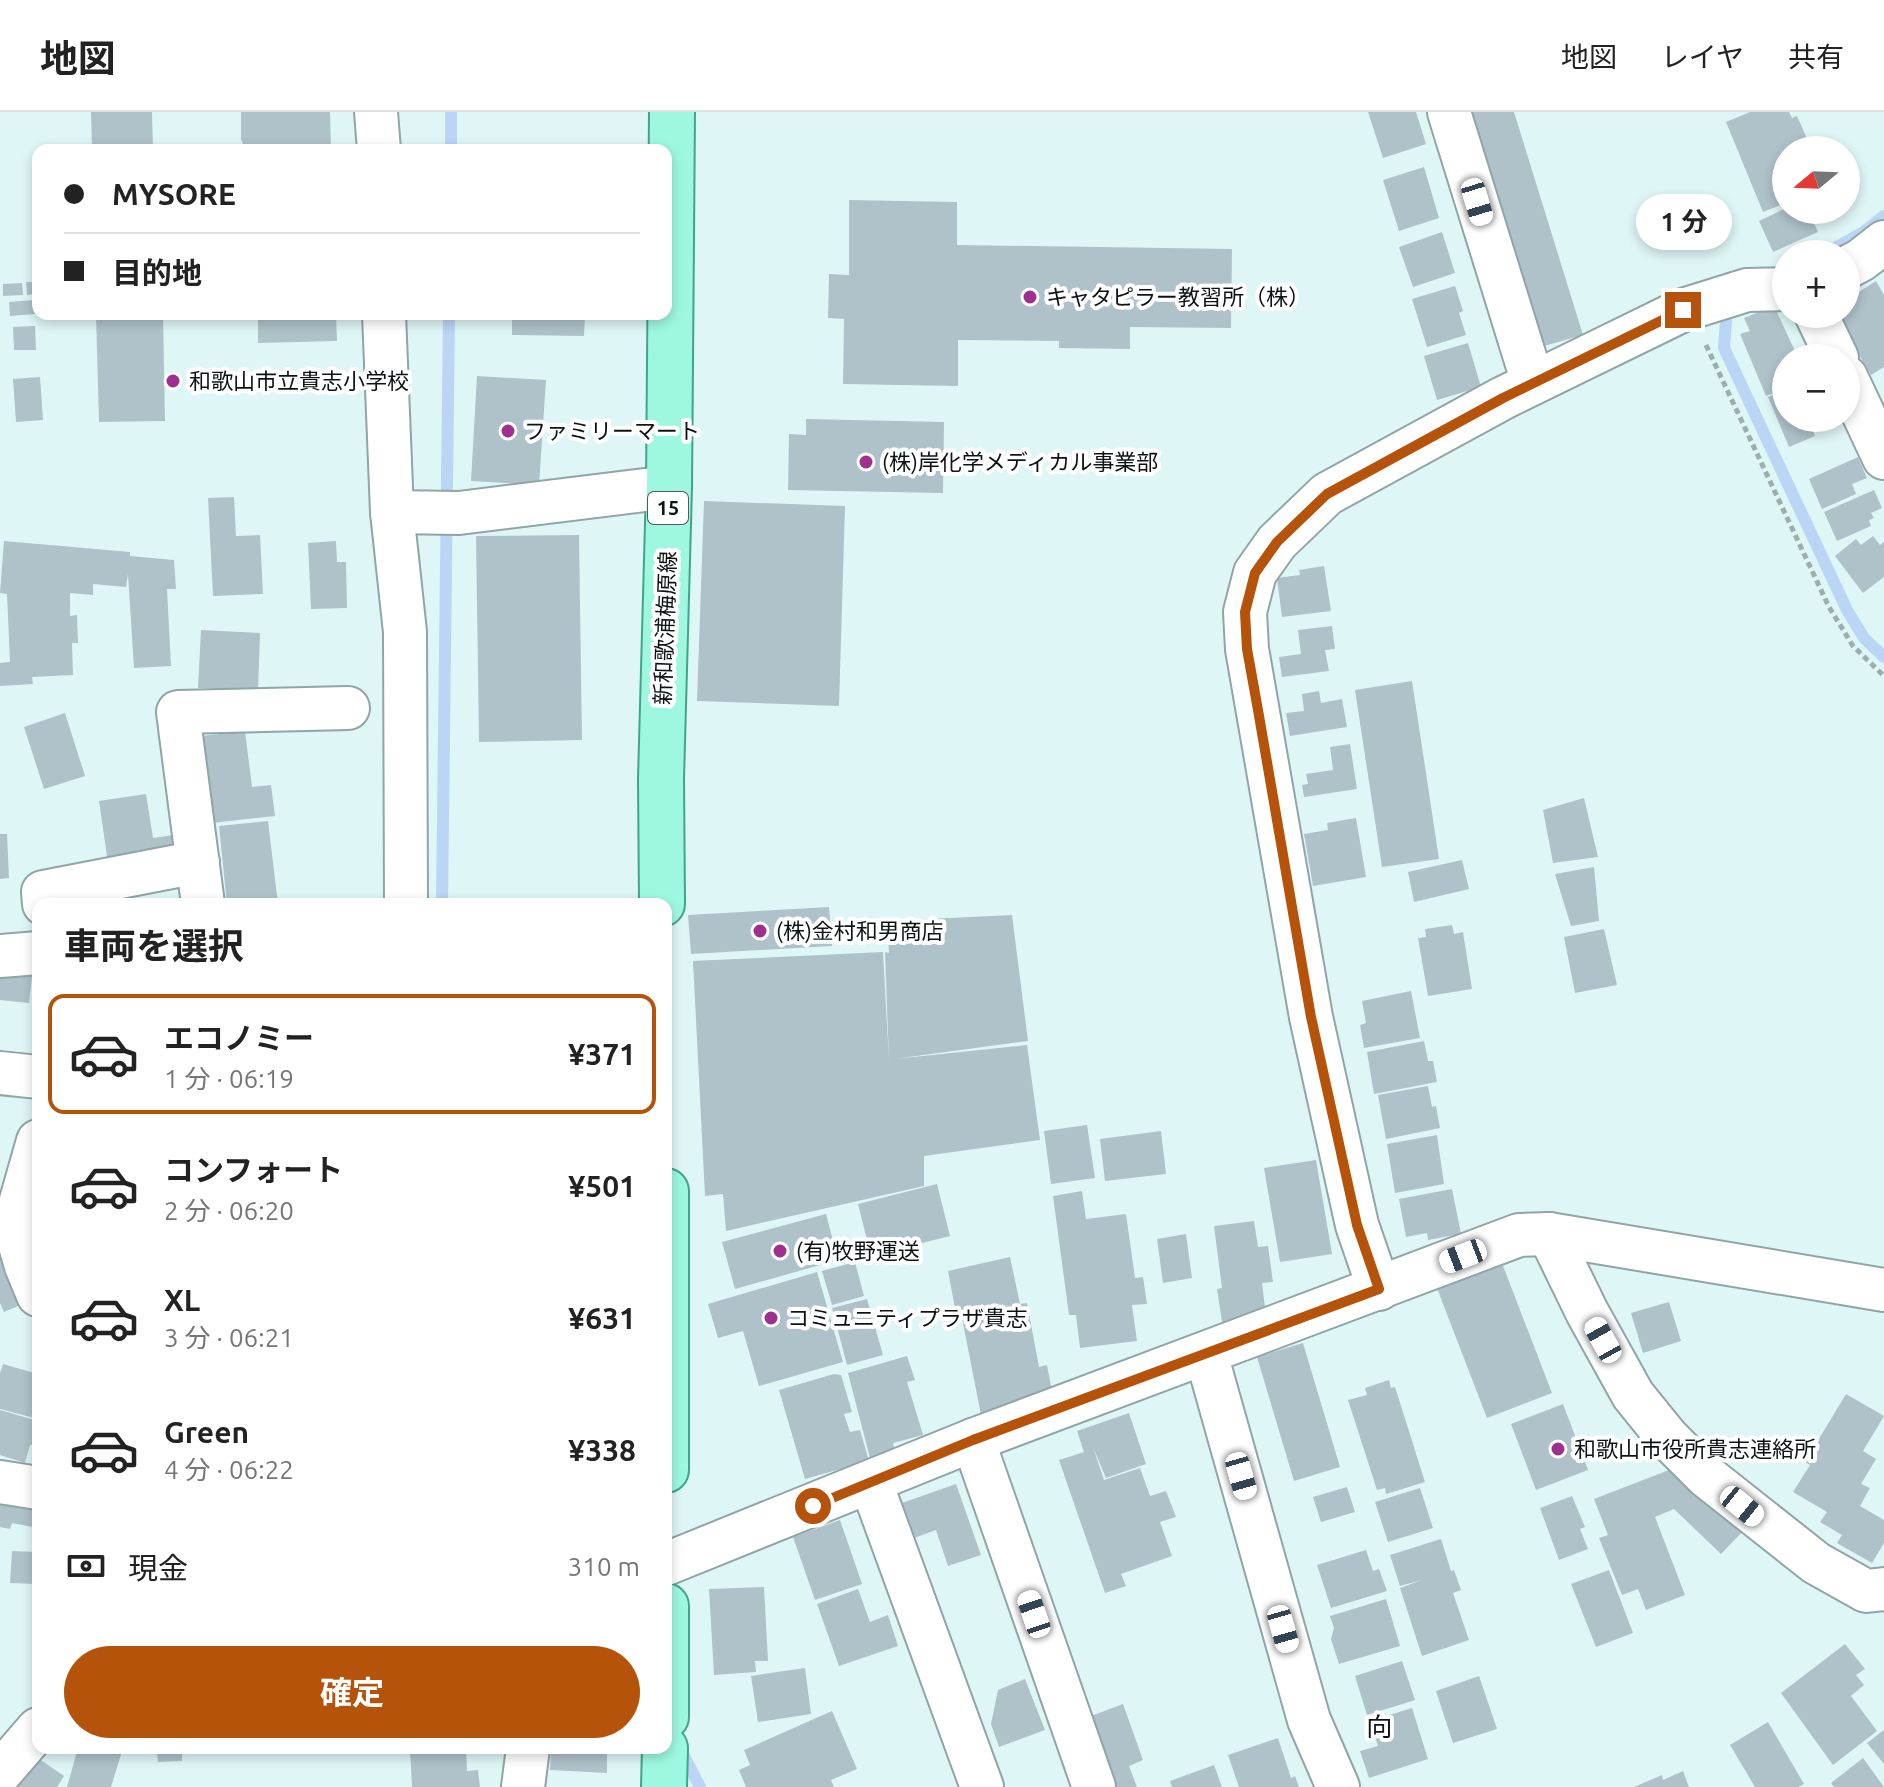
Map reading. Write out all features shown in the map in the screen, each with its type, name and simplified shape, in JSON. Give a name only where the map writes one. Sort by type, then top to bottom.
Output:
[{"type":"main road","name":"新和歌浦梅原線","points":[[672,112],[672,144]]},
{"type":"main road","name":"新和歌浦梅原線","points":[[662,898],[661,779],[670,320]]},
{"type":"main road","points":[[664,1787],[665,1754]]},
{"type":"street","points":[[376,112],[379,144]]},
{"type":"street","points":[[1449,112],[1533,383]]},
{"type":"street","points":[[1860,261],[1884,242]]},
{"type":"street","points":[[1379,1289],[1357,1225],[1311,1017],[1247,649],[1245,612],[1255,573],[1277,542],[1327,494],[1533,383],[1683,310],[1747,290],[1772,289]]},
{"type":"street","points":[[385,320],[426,513],[405,632],[406,898]]},
{"type":"street","points":[[1860,407],[1884,458]]},
{"type":"street","points":[[426,513],[669,487]]},
{"type":"street","points":[[202,898],[178,712],[348,708]]},
{"type":"street","points":[[44,898],[43,892],[198,862]]},
{"type":"street","points":[[0,956],[32,953]]},
{"type":"street","points":[[0,1073],[32,1076]]},
{"type":"street","points":[[32,1162],[14,1225],[32,1280]]},
{"type":"street","points":[[1549,1234],[1633,1395],[1667,1437],[1706,1476],[1816,1563],[1866,1591],[1884,1589]]},
{"type":"street","points":[[672,1562],[973,1440],[1519,1235],[1549,1234],[1884,1290]]},
{"type":"street","points":[[1206,1354],[1309,1720],[1338,1787]]},
{"type":"street","points":[[973,1440],[1094,1787]]},
{"type":"street","points":[[0,1482],[32,1487]]},
{"type":"street","points":[[871,1483],[982,1787]]},
{"type":"street","points":[[0,1773],[32,1736]]},
{"type":"street","points":[[523,1787],[527,1754]]},
{"type":"path","points":[[1708,302],[1706,346],[1712,360],[1829,607],[1853,646],[1884,676]]},
{"type":"building","points":[[91,112],[152,112],[153,144],[92,144]]},
{"type":"building","points":[[241,112],[330,112],[331,144],[243,144]]},
{"type":"building","points":[[1368,112],[1416,112],[1426,144],[1383,158]]},
{"type":"building","points":[[1472,112],[1514,112],[1583,335],[1544,346]]},
{"type":"building","points":[[1750,112],[1789,112],[1792,118],[1797,116],[1806,136],[1772,136],[1772,208],[1763,212],[1726,122]]},
{"type":"building","points":[[1424,167],[1439,218],[1399,231],[1383,180]]},
{"type":"building","name":"キャタピラー教習所（株）","points":[[849,200],[957,202],[957,245],[1232,249],[1231,328],[1130,327],[1130,349],[1059,348],[1059,341],[958,340],[958,386],[843,384],[844,319],[828,318],[829,274],[849,275]]},
{"type":"building","points":[[1772,215],[1772,224],[1814,224],[1818,232],[1800,240],[1772,240],[1772,250],[1759,221]]},
{"type":"building","points":[[1442,232],[1455,273],[1413,287],[1399,247]]},
{"type":"building","points":[[1876,281],[1884,295],[1884,367],[1871,375],[1860,357],[1860,344],[1852,344],[1842,328],[1860,328],[1860,291]]},
{"type":"building","points":[[26,282],[32,282],[32,295],[27,295]]},
{"type":"building","points":[[22,283],[23,295],[3,296],[3,284]]},
{"type":"building","points":[[1455,286],[1466,335],[1427,347],[1412,299]]},
{"type":"building","points":[[32,300],[32,314],[10,316],[9,302]]},
{"type":"building","points":[[1772,307],[1772,328],[1784,328],[1792,344],[1772,344],[1772,394],[1766,396],[1740,334],[1750,331],[1744,318]]},
{"type":"building","points":[[96,320],[163,320],[165,421],[99,422]]},
{"type":"building","points":[[258,320],[336,320],[337,341],[258,343]]},
{"type":"building","points":[[512,320],[585,320],[584,336],[512,335]]},
{"type":"building","points":[[35,326],[36,350],[14,350],[13,327]]},
{"type":"building","points":[[1468,343],[1481,387],[1437,400],[1424,356]]},
{"type":"building","name":"ファミリーマート","points":[[477,376],[546,380],[539,485],[471,481]]},
{"type":"building","points":[[40,377],[43,420],[16,422],[13,379]]},
{"type":"building","name":"(株)岸化学メディカル事業部","points":[[806,419],[944,422],[943,493],[788,490],[789,434],[806,435]]},
{"type":"building","points":[[1783,432],[1813,432],[1815,436],[1789,447]]},
{"type":"building","points":[[1858,457],[1867,478],[1852,484],[1856,494],[1822,509],[1809,479]]},
{"type":"building","points":[[1874,490],[1882,508],[1871,513],[1874,518],[1869,520],[1871,526],[1837,541],[1824,512]]},
{"type":"building","points":[[234,497],[236,536],[260,535],[263,594],[213,596],[208,498]]},
{"type":"building","points":[[704,501],[845,506],[839,706],[697,701]]},
{"type":"building","points":[[579,535],[582,740],[479,742],[476,536]]},
{"type":"building","points":[[1873,536],[1880,545],[1884,542],[1884,577],[1863,593],[1835,556],[1856,539],[1861,545]]},
{"type":"building","points":[[4,541],[130,552],[130,556],[174,560],[176,589],[167,589],[171,666],[134,668],[128,574],[126,587],[93,584],[93,595],[70,593],[70,616],[77,615],[78,643],[72,643],[73,675],[32,677],[33,684],[0,686],[0,663],[10,662],[7,594],[0,593]]},
{"type":"building","points":[[336,541],[337,562],[346,562],[347,608],[311,609],[308,543]]},
{"type":"building","points":[[1324,566],[1331,611],[1282,617],[1277,578],[1300,575],[1299,570]]},
{"type":"building","points":[[1332,626],[1335,649],[1325,650],[1329,671],[1282,677],[1279,657],[1301,654],[1298,630]]},
{"type":"building","points":[[201,630],[260,633],[258,690],[198,688]]},
{"type":"building","points":[[1412,681],[1439,859],[1382,867],[1355,690]]},
{"type":"building","points":[[1319,691],[1321,703],[1342,699],[1347,727],[1290,736],[1286,713],[1304,711],[1302,694]]},
{"type":"building","points":[[65,713],[85,776],[44,789],[24,727]]},
{"type":"building","points":[[245,731],[252,787],[271,785],[275,816],[203,824],[193,737]]},
{"type":"building","points":[[1350,744],[1357,789],[1304,797],[1302,785],[1308,784],[1306,774],[1333,770],[1330,747]]},
{"type":"building","points":[[146,794],[153,838],[173,835],[177,860],[109,870],[99,801]]},
{"type":"building","points":[[1584,798],[1598,857],[1553,863],[1543,810]]},
{"type":"building","points":[[1356,818],[1366,877],[1313,886],[1304,834],[1328,830],[1327,823]]},
{"type":"building","points":[[268,821],[277,898],[226,898],[219,826]]},
{"type":"building","points":[[0,834],[7,834],[9,878],[0,879]]},
{"type":"building","points":[[1462,860],[1469,889],[1414,902],[1408,872]]},
{"type":"building","points":[[1594,867],[1599,921],[1571,926],[1555,874]]},
{"type":"building","points":[[131,890],[133,898],[97,898]]},
{"type":"building","name":"(株)金村和男商店","points":[[829,907],[832,946],[691,954],[688,915]]},
{"type":"building","points":[[1012,915],[1028,1041],[894,1059],[1027,1045],[1040,1140],[924,1156],[924,1186],[726,1231],[723,1194],[705,1196],[693,961],[883,952],[889,1061],[885,952],[889,953],[887,921]]},
{"type":"building","points":[[1452,925],[1454,934],[1463,932],[1472,989],[1428,996],[1418,938],[1426,937],[1425,929]]},
{"type":"building","points":[[1604,929],[1617,985],[1575,993],[1564,937]]},
{"type":"building","points":[[0,964],[32,968],[29,1003],[0,1000]]},
{"type":"building","points":[[1411,991],[1420,1038],[1364,1048],[1360,1025],[1366,1023],[1362,1001]]},
{"type":"building","points":[[1424,1041],[1428,1061],[1433,1061],[1437,1082],[1374,1094],[1367,1052]]},
{"type":"building","points":[[1428,1086],[1440,1128],[1386,1139],[1378,1095]]},
{"type":"building","points":[[1087,1125],[1095,1178],[1051,1184],[1044,1131]]},
{"type":"building","points":[[1161,1131],[1166,1174],[1105,1181],[1100,1139]]},
{"type":"building","points":[[1437,1135],[1444,1184],[1395,1193],[1387,1144]]},
{"type":"building","points":[[1316,1160],[1332,1254],[1280,1262],[1264,1168]]},
{"type":"building","points":[[937,1184],[950,1236],[871,1256],[858,1204]]},
{"type":"building","points":[[1452,1189],[1461,1234],[1428,1240],[1427,1233],[1406,1237],[1399,1199]]},
{"type":"building","points":[[1082,1191],[1086,1219],[1126,1214],[1135,1278],[1143,1277],[1147,1304],[1132,1305],[1137,1341],[1080,1348],[1076,1315],[1069,1315],[1053,1196]]},
{"type":"building","name":"(有)牧野運送","points":[[826,1214],[838,1260],[735,1289],[722,1242]]},
{"type":"building","points":[[1254,1221],[1258,1247],[1268,1246],[1273,1282],[1262,1283],[1266,1316],[1222,1322],[1217,1289],[1222,1288],[1214,1226]]},
{"type":"building","points":[[1186,1234],[1192,1278],[1163,1283],[1157,1239]]},
{"type":"building","points":[[0,1237],[32,1300],[4,1312],[0,1303]]},
{"type":"building","points":[[1010,1257],[1020,1304],[1027,1303],[1039,1367],[1047,1365],[1052,1391],[981,1415],[962,1318],[957,1319],[948,1271]]},
{"type":"building","points":[[1500,1258],[1552,1393],[1487,1418],[1435,1283]]},
{"type":"building","points":[[855,1262],[864,1296],[832,1305],[822,1271]]},
{"type":"building","name":"コミュニティプラザ貴志","points":[[817,1272],[843,1362],[759,1386],[743,1331],[718,1338],[708,1304]]},
{"type":"building","points":[[867,1299],[883,1355],[847,1365],[832,1308]]},
{"type":"building","points":[[1669,1302],[1681,1341],[1643,1353],[1631,1313]]},
{"type":"building","points":[[1303,1343],[1340,1467],[1294,1481],[1257,1357]]},
{"type":"building","points":[[907,1356],[915,1380],[907,1382],[923,1435],[893,1443],[895,1451],[870,1458],[848,1373]]},
{"type":"building","points":[[3,1364],[32,1372],[32,1417],[0,1409]]},
{"type":"building","points":[[834,1374],[841,1375],[852,1412],[844,1414],[850,1432],[860,1430],[869,1461],[805,1479],[779,1390]]},
{"type":"building","points":[[1389,1380],[1391,1388],[1395,1387],[1425,1482],[1386,1494],[1385,1488],[1377,1490],[1348,1400],[1367,1395],[1365,1388]]},
{"type":"building","points":[[1846,1394],[1884,1416],[1863,1451],[1876,1459],[1861,1484],[1870,1488],[1860,1506],[1884,1520],[1884,1543],[1872,1563],[1837,1543],[1842,1535],[1820,1522],[1827,1512],[1793,1492],[1810,1465],[1805,1462]]},
{"type":"building","points":[[1563,1404],[1588,1470],[1536,1490],[1511,1424]]},
{"type":"building","points":[[0,1410],[32,1419],[32,1445],[25,1463],[0,1455]]},
{"type":"building","points":[[1129,1413],[1146,1464],[1106,1478],[1093,1447],[1104,1480],[1140,1468],[1150,1496],[1166,1491],[1176,1517],[1160,1522],[1172,1556],[1121,1574],[1126,1586],[1105,1593],[1059,1460],[1084,1452],[1077,1431]]},
{"type":"building","points":[[1682,1465],[1747,1527],[1721,1554],[1674,1509],[1655,1517],[1685,1595],[1646,1610],[1638,1589],[1622,1595],[1599,1538],[1608,1535],[1594,1499]]},
{"type":"building","points":[[956,1484],[981,1555],[948,1566],[936,1530],[914,1538],[902,1503]]},
{"type":"building","points":[[1347,1487],[1355,1512],[1321,1522],[1313,1497]]},
{"type":"building","points":[[1420,1488],[1433,1528],[1388,1542],[1375,1502]]},
{"type":"building","points":[[0,1496],[32,1503],[32,1527],[12,1523],[10,1529],[0,1527]]},
{"type":"building","points":[[1572,1496],[1585,1527],[1580,1529],[1588,1549],[1559,1560],[1540,1508]]},
{"type":"building","points":[[840,1520],[862,1584],[815,1600],[793,1537]]},
{"type":"building","points":[[1441,1539],[1461,1590],[1453,1593],[1469,1640],[1422,1656],[1400,1588],[1422,1580],[1400,1586],[1390,1555]]},
{"type":"building","points":[[1366,1550],[1373,1571],[1379,1569],[1387,1591],[1331,1608],[1317,1565]]},
{"type":"building","points":[[12,1551],[32,1552],[32,1584],[10,1583]]},
{"type":"building","points":[[1609,1570],[1633,1633],[1596,1647],[1571,1584]]},
{"type":"building","points":[[764,1587],[768,1661],[755,1661],[756,1672],[714,1675],[709,1589]]},
{"type":"building","points":[[858,1589],[870,1622],[888,1615],[898,1646],[839,1666],[817,1604]]},
{"type":"building","points":[[1386,1599],[1400,1646],[1339,1664],[1331,1639],[1334,1628],[1330,1616]]},
{"type":"building","points":[[1845,1644],[1865,1669],[1856,1675],[1864,1685],[1851,1696],[1877,1731],[1833,1765],[1781,1693]]},
{"type":"building","points":[[1402,1661],[1415,1700],[1367,1715],[1355,1676]]},
{"type":"building","points":[[805,1668],[811,1714],[758,1722],[751,1676]]},
{"type":"building","points":[[1479,1676],[1497,1729],[1453,1743],[1436,1691]]},
{"type":"building","points":[[1025,1679],[1045,1730],[999,1747],[991,1724],[998,1690]]},
{"type":"building","points":[[1123,1704],[1143,1760],[1129,1766],[1137,1787],[1102,1787],[1091,1716]]},
{"type":"building","points":[[1412,1708],[1428,1759],[1369,1778],[1360,1751],[1378,1746],[1370,1721]]},
{"type":"building","points":[[832,1711],[857,1769],[831,1780],[834,1787],[746,1787],[739,1770],[750,1765],[744,1750]]},
{"type":"building","points":[[1768,1722],[1804,1784],[1798,1787],[1755,1787],[1730,1745]]},
{"type":"building","points":[[1884,1730],[1884,1764],[1867,1743]]},
{"type":"building","points":[[1278,1738],[1291,1778],[1295,1776],[1299,1787],[1239,1787],[1228,1755]]},
{"type":"building","points":[[76,1754],[121,1754],[111,1787],[67,1787]]},
{"type":"building","points":[[157,1754],[182,1754],[182,1761],[158,1762]]},
{"type":"building","points":[[410,1754],[466,1754],[467,1771],[478,1770],[480,1787],[412,1787]]},
{"type":"building","points":[[551,1754],[607,1754],[607,1773],[550,1770]]},
{"type":"building","points":[[35,1756],[64,1776],[57,1787],[13,1787]]},
{"type":"building","points":[[1863,1758],[1884,1787],[1834,1787],[1831,1783]]},
{"type":"building","points":[[1214,1765],[1222,1787],[1172,1787],[1170,1781]]},
{"type":"building","points":[[1683,1771],[1689,1787],[1634,1787],[1662,1775],[1663,1780]]},
{"type":"waterway","points":[[451,112],[451,144]]},
{"type":"waterway","points":[[1849,240],[1884,216]]},
{"type":"waterway","points":[[442,898],[449,320]]},
{"type":"waterway","points":[[1726,320],[1724,348],[1847,610],[1864,638],[1884,657]]},
{"type":"waterway","points":[[680,1748],[700,1787]]},
{"type":"place","name":"キャタピラー教習所（株）","points":[[1030,297]]},
{"type":"place","name":"和歌山市立貴志小学校","points":[[173,381]]},
{"type":"place","name":"ファミリーマート","points":[[508,431]]},
{"type":"place","name":"(株)岸化学メディカル事業部","points":[[866,462]]},
{"type":"place","name":"(株)金村和男商店","points":[[760,931]]},
{"type":"place","name":"(有)牧野運送","points":[[780,1251]]},
{"type":"place","name":"コミュニティプラザ貴志","points":[[771,1318]]},
{"type":"place","name":"和歌山市役所貴志連絡所","points":[[1558,1449]]},
{"type":"district","name":"向","points":[[1379,1727]]},
{"type":"route","points":[[813,1506],[973,1440],[1379,1289],[1357,1225],[1311,1017],[1247,649],[1245,612],[1255,573],[1277,542],[1327,494],[1503,398],[1683,310]]}]
